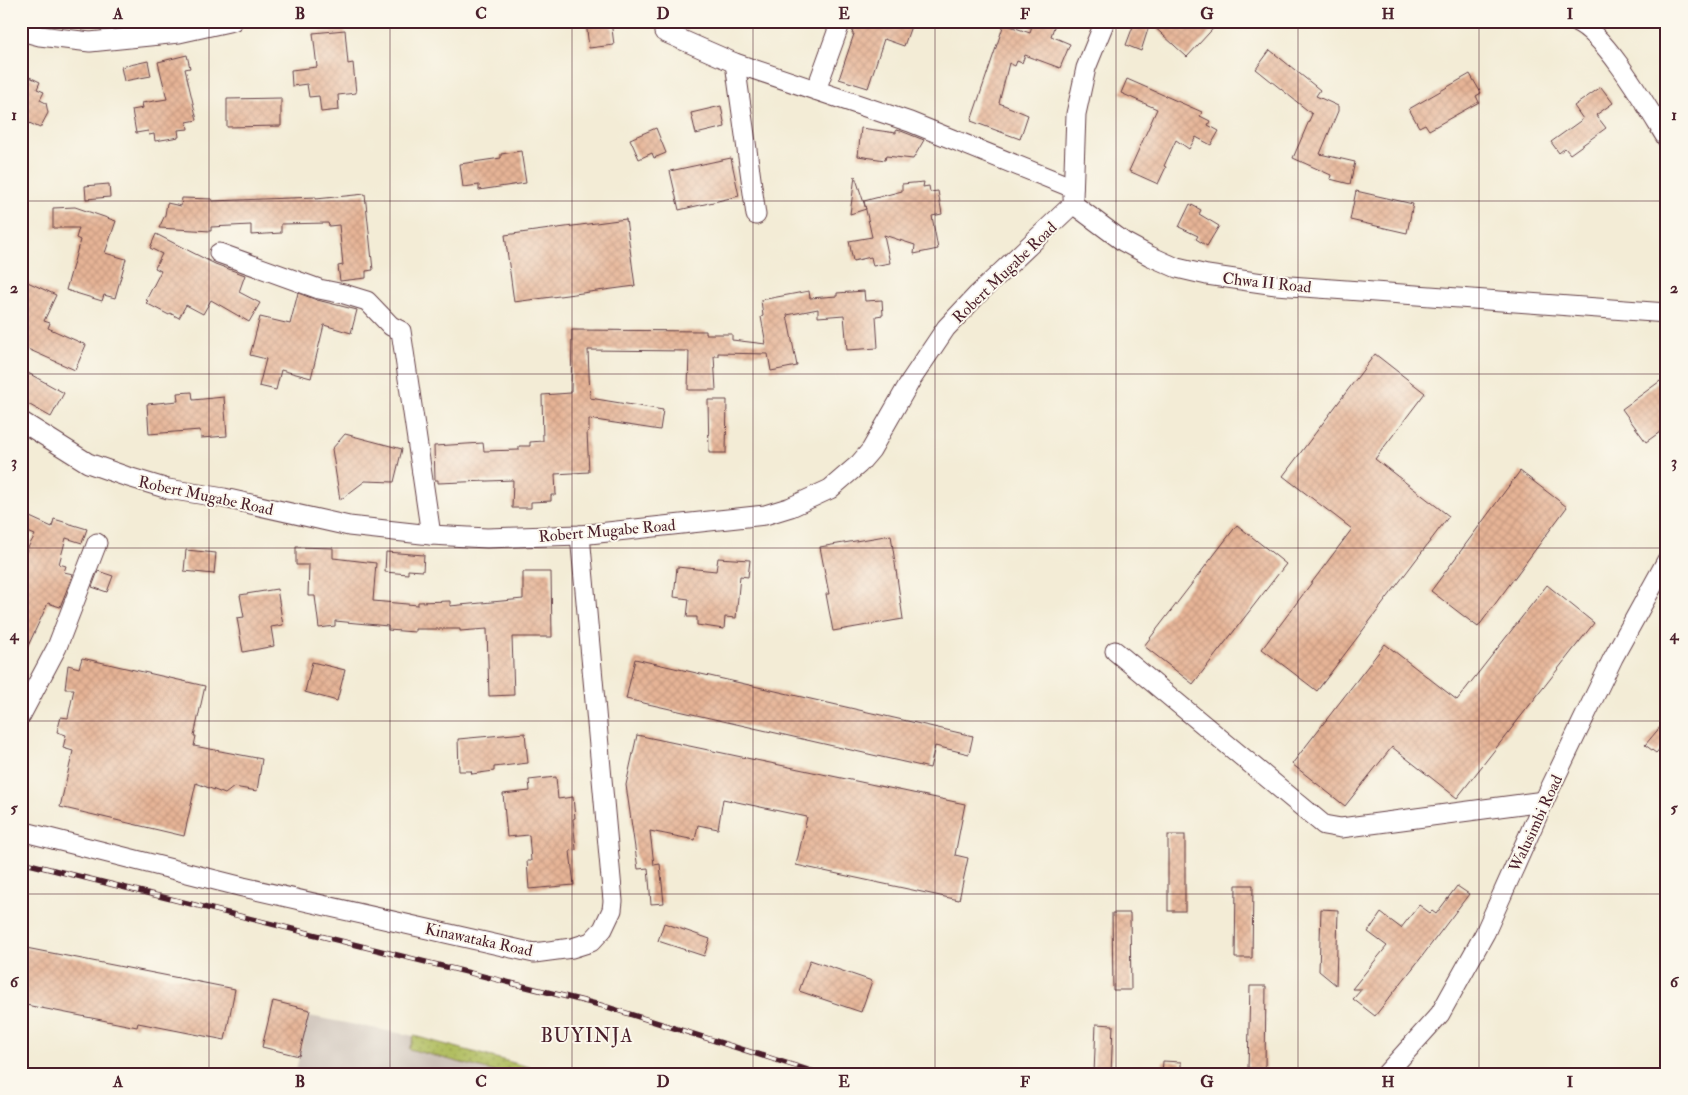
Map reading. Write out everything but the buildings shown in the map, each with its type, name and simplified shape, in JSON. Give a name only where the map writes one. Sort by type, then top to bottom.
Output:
[{"type":"street","points":[[21,31],[40,36],[90,42],[179,33],[232,21]]},
{"type":"street","points":[[816,90],[841,21]]},
{"type":"street","points":[[1073,196],[1076,114],[1086,68],[1105,21]]},
{"type":"street","points":[[1575,21],[1582,24],[1601,43],[1633,85],[1667,138]]},
{"type":"street","name":"Chwa II Road","points":[[664,32],[734,63],[910,122],[1073,196],[1124,242],[1178,268],[1207,275],[1276,285],[1667,312]]},
{"type":"street","points":[[734,63],[756,215]]},
{"type":"street","name":"Robert Mugabe Road","points":[[21,421],[88,463],[125,476],[168,489],[224,498],[349,526],[431,535],[487,538],[580,535],[765,515],[791,507],[830,489],[872,450],[911,380],[946,328],[1073,196]]},
{"type":"street","points":[[219,253],[319,289],[367,301],[391,326],[401,331],[431,535]]},
{"type":"street","name":"Kinawataka Road","points":[[21,831],[243,887],[534,953],[572,948],[591,942],[603,929],[612,910],[613,901],[580,535]]},
{"type":"street","points":[[21,715],[57,647],[97,543]]},
{"type":"street","name":"Walusimbi Road","points":[[1386,1074],[1440,1014],[1485,933],[1544,801],[1613,658],[1667,560]]},
{"type":"street","points":[[1115,651],[1324,826],[1341,828],[1544,801]]},
{"type":"shaded area","points":[[309,1016],[414,1036],[555,1074],[295,1074]]},
{"type":"green space","points":[[414,1036],[555,1074],[503,1074],[409,1049]]},
{"type":"railway","points":[[21,862],[604,1006],[821,1074]]},
{"type":"district","name":"BUYINJA","points":[[587,1035]]}]
